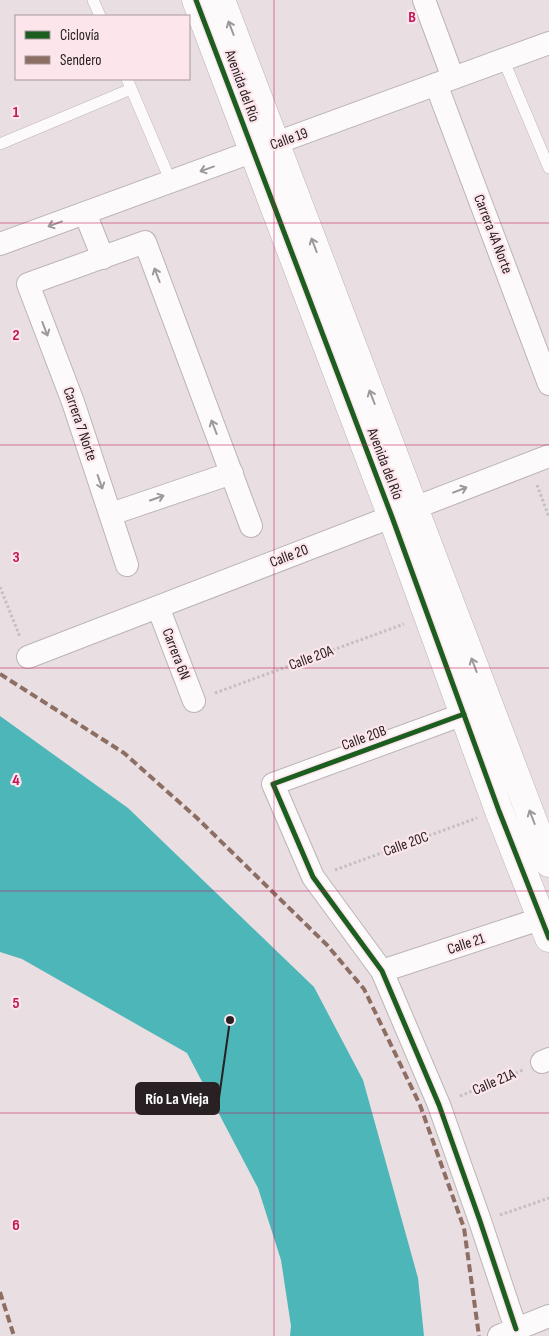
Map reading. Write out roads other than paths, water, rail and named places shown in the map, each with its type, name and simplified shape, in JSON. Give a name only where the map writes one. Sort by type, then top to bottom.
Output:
[{"type":"street","name":"Avenida del Río","points":[[196,0],[264,148],[403,512],[549,863]]},
{"type":"street","name":"Avenida del Río","points":[[221,0],[264,148]]},
{"type":"street","name":"Carrera 4A Norte","points":[[424,0],[445,81],[549,384]]},
{"type":"street","name":"Calle 19","points":[[0,244],[549,43]]},
{"type":"street","points":[[85,213],[103,258],[145,242],[251,526]]},
{"type":"street","name":"Carrera 7 Norte","points":[[103,258],[28,284],[73,402],[127,565]]},
{"type":"street","name":"Calle 20","points":[[28,657],[539,460]]},
{"type":"street","points":[[111,514],[232,472]]},
{"type":"street","name":"Avenida del Río","points":[[403,512],[428,616],[499,810],[547,924]]},
{"type":"street","name":"Carrera 6N","points":[[158,607],[194,701]]},
{"type":"street","name":"Calle 20B","points":[[382,971],[313,877],[274,784],[464,714]]},
{"type":"street","name":"Calle 21","points":[[382,971],[547,924]]},
{"type":"street","points":[[382,971],[439,1105],[480,1221],[508,1332],[549,1316]]},
{"type":"lane","points":[[93,0],[100,15]]},
{"type":"lane","points":[[503,60],[549,168]]},
{"type":"lane","points":[[0,144],[129,84],[171,182]]},
{"type":"water","points":[[0,716],[128,808],[314,987],[363,1080],[418,1278],[424,1336],[290,1336],[291,1326],[281,1260],[258,1188],[187,1053],[22,959],[0,952]]},
{"type":"place","name":"Río La Vieja","points":[[230,1020]]}]
